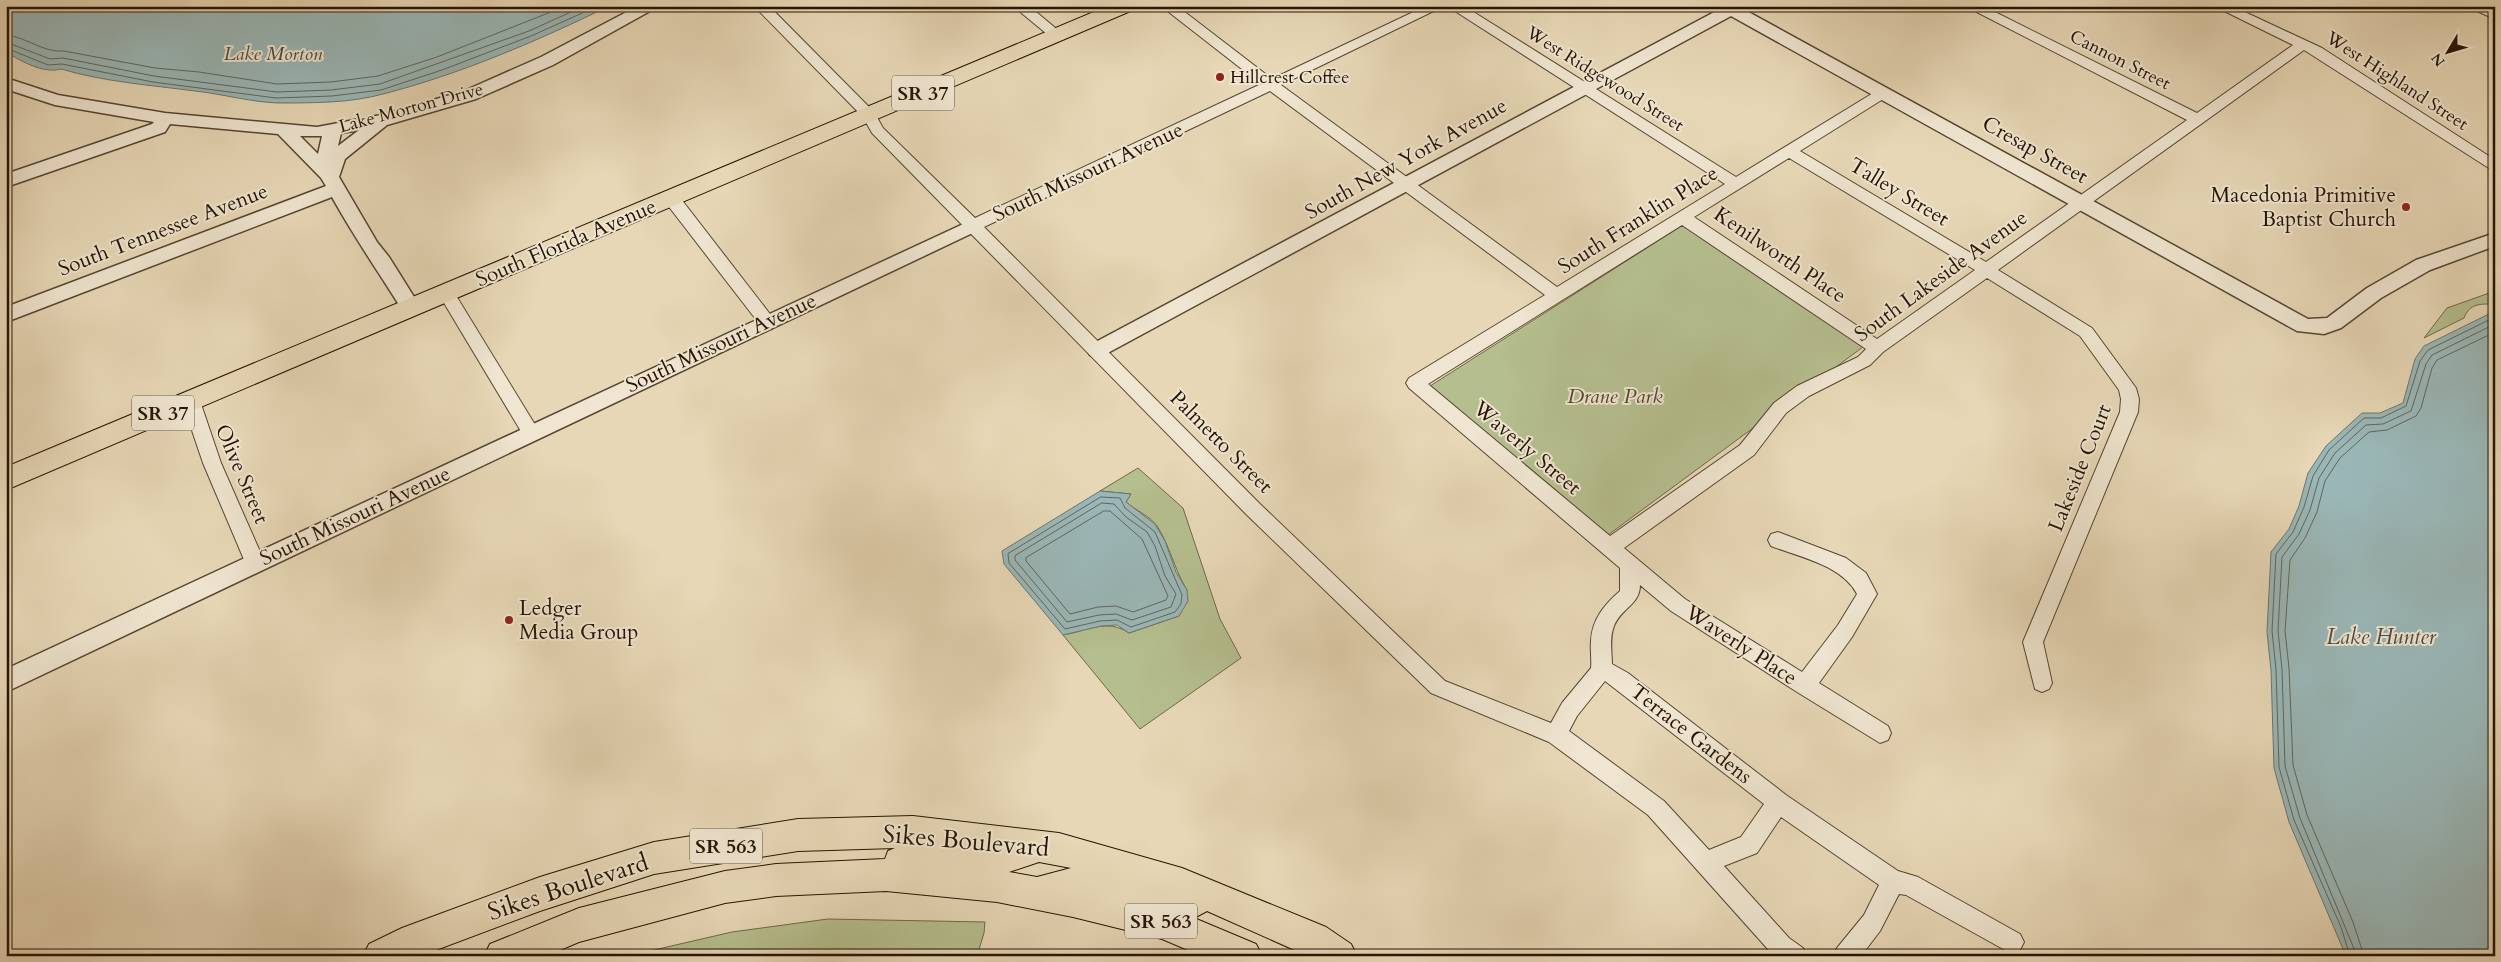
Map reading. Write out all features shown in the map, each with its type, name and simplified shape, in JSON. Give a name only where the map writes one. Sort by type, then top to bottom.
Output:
[{"type":"main road","name":"South Florida Avenue","points":[[6,479],[1126,6]]},
{"type":"main road","name":"Sikes Boulevard","points":[[381,956],[402,945],[540,894],[654,858],[808,835],[913,832],[1059,848],[1182,884],[1314,939],[1339,956]]},
{"type":"main road","points":[[776,880],[794,866],[934,861],[983,863],[1040,846]]},
{"type":"main road","name":"Sikes Boulevard","points":[[502,956],[579,925],[724,887],[776,880],[886,876],[997,886],[1164,922],[1244,956]]},
{"type":"main road","points":[[1032,893],[1088,882],[1160,898],[1233,906]]},
{"type":"street","name":"Lake Morton Drive","points":[[6,84],[54,100],[165,118],[304,132],[333,130],[383,120],[470,95],[502,83],[651,6]]},
{"type":"street","name":"Palmetto Street","points":[[761,6],[869,116],[876,130],[974,225],[1253,509],[1438,687],[1556,735]]},
{"type":"street","points":[[1020,6],[1058,36]]},
{"type":"street","points":[[1168,6],[1271,85],[1557,295]]},
{"type":"street","name":"South Missouri Avenue","points":[[6,680],[1437,6]]},
{"type":"street","name":"West Ridgewood Street","points":[[1454,6],[1736,184]]},
{"type":"street","name":"Cannon Street","points":[[1972,6],[2198,120]]},
{"type":"street","name":"West Highland Street","points":[[2221,6],[2304,44],[2495,167]]},
{"type":"street","points":[[2472,6],[2495,16]]},
{"type":"street","name":"South New York Avenue","points":[[1097,350],[1731,7]]},
{"type":"street","name":"Cresap Street","points":[[1731,7],[2297,323],[2314,328],[2334,323],[2374,293],[2423,265],[2495,239]]},
{"type":"street","name":"South Lakeside Avenue","points":[[1610,547],[1747,450],[1780,408],[1803,391],[1864,360],[1877,348],[2304,44]]},
{"type":"street","name":"South Franklin Place","points":[[1415,383],[1884,93]]},
{"type":"street","points":[[6,181],[159,128],[165,118]]},
{"type":"street","points":[[333,182],[338,156],[383,120]]},
{"type":"street","points":[[285,130],[333,182],[369,246],[382,262],[411,308]]},
{"type":"street","points":[[333,130],[327,154],[333,182]]},
{"type":"street","name":"Talley Street","points":[[1789,151],[1987,270]]},
{"type":"street","name":"South Tennessee Avenue","points":[[6,315],[333,182]]},
{"type":"street","points":[[672,199],[767,322]]},
{"type":"street","name":"Kenilworth Place","points":[[1682,217],[1877,348]]},
{"type":"street","name":"Lakeside Court","points":[[1987,270],[2086,332],[2127,388],[2130,399],[2129,412],[2033,642],[2042,683]]},
{"type":"street","points":[[446,293],[531,433]]},
{"type":"street","name":"Waverly Street","points":[[1415,383],[1610,547]]},
{"type":"street","name":"Olive Street","points":[[191,401],[196,420],[220,481],[255,563]]},
{"type":"street","points":[[1778,540],[1839,564],[1860,579],[1867,594],[1845,632],[1804,686]]},
{"type":"street","name":"Waverly Place","points":[[1610,547],[1630,566],[1699,620],[1880,733]]},
{"type":"street","points":[[1630,566],[1630,594],[1607,615],[1600,634],[1601,669],[1591,687],[1568,710],[1559,723],[1556,735],[1656,808],[1781,946],[1795,956]]},
{"type":"street","name":"Terrace Gardens","points":[[1601,669],[1621,679],[1778,802],[1893,881],[1910,885],[2012,942]]},
{"type":"street","points":[[1706,862],[1748,845],[1778,802]]},
{"type":"street","points":[[1845,956],[1872,923],[1893,881]]},
{"type":"green space","name":"Drane Park","points":[[1683,225],[1863,347],[1608,535],[1430,386]]},
{"type":"green space","points":[[2495,291],[2495,304],[2476,305],[2469,309],[2464,318],[2424,338],[2447,308]]},
{"type":"green space","points":[[1138,468],[1183,508],[1220,619],[1241,658],[1140,729],[1063,635],[1105,626],[1113,626],[1129,633],[1179,616],[1187,590],[1157,526],[1126,502],[1131,494],[1100,491]]},
{"type":"green space","points":[[828,919],[985,922],[984,933],[977,956],[628,956],[732,932]]},
{"type":"water","name":"Lake Morton","points":[[6,6],[609,6],[498,56],[411,86],[371,97],[345,101],[278,103],[144,85],[61,69],[47,70],[32,66],[6,52]]},
{"type":"water","name":"Lake Hunter","points":[[2495,311],[2495,956],[2346,956],[2289,822],[2274,768],[2271,670],[2267,632],[2271,552],[2289,529],[2299,506],[2308,473],[2326,446],[2362,413],[2380,413],[2403,403],[2415,359],[2424,346]]},
{"type":"water","points":[[1100,491],[1131,494],[1126,502],[1155,524],[1165,541],[1176,572],[1187,590],[1188,601],[1179,616],[1129,633],[1117,625],[1101,626],[1063,635],[1004,564],[1002,551]]},
{"type":"place","name":"Hillcrest Coffee","points":[[1220,77]]},
{"type":"place","name":"Macedonia Primitive Baptist Church","points":[[2406,207]]},
{"type":"place","name":"Ledger Media Group","points":[[509,620]]}]
